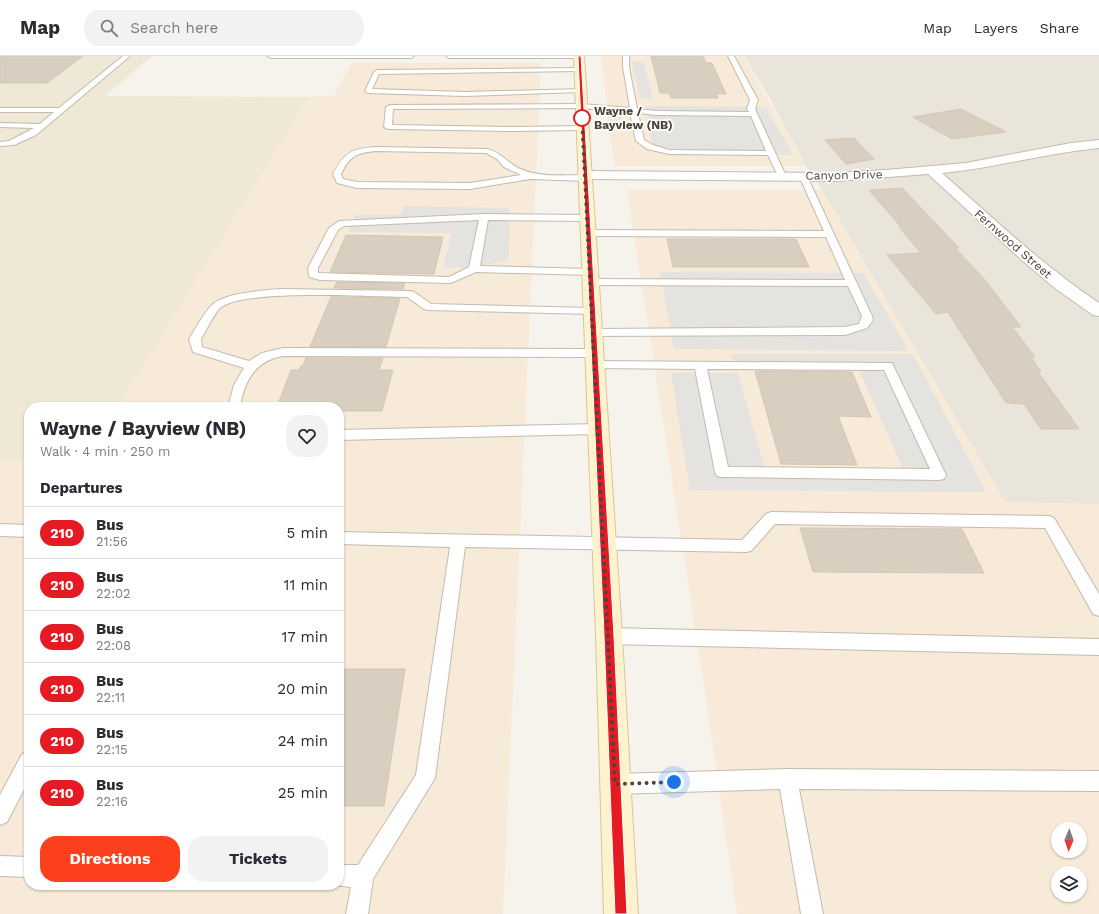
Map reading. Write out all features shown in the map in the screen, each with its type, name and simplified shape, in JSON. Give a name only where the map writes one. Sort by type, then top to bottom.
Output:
[{"type":"main road","points":[[580,76],[609,636],[621,914]]},
{"type":"street","name":"Canyon Drive","points":[[586,176],[864,175],[932,170],[996,162],[1064,148],[1099,144]]},
{"type":"street","name":"Fernwood Street","points":[[932,170],[1029,259],[1062,286],[1099,312]]},
{"type":"lane","points":[[0,144],[10,143],[33,133],[127,56]]},
{"type":"lane","points":[[271,56],[411,56]]},
{"type":"lane","points":[[448,56],[580,76],[634,110],[656,113],[753,114]]},
{"type":"lane","points":[[625,56],[637,131],[640,141],[650,147],[669,152],[771,154]]},
{"type":"lane","points":[[731,56],[754,100],[750,109],[782,176]]},
{"type":"lane","points":[[377,72],[580,76],[529,91],[465,94],[368,91],[377,72]]},
{"type":"lane","points":[[580,76],[390,107],[388,127],[516,129],[583,128]]},
{"type":"lane","points":[[0,110],[62,110]]},
{"type":"lane","points":[[0,125],[42,126]]},
{"type":"lane","points":[[530,176],[516,170],[500,157],[488,150],[359,150],[343,160],[337,174],[340,181],[357,185],[470,186],[530,176],[586,176]]},
{"type":"lane","points":[[234,402],[235,397],[251,366],[265,356],[283,352],[594,350],[846,331],[863,326],[867,320],[867,316],[803,176]]},
{"type":"lane","points":[[829,234],[588,226],[484,217],[342,223],[334,228],[313,268],[313,275],[320,277],[451,280],[474,270],[590,277],[852,283]]},
{"type":"lane","points":[[474,270],[484,217]]},
{"type":"lane","points":[[251,366],[197,349],[195,339],[216,306],[231,299],[256,294],[281,292],[410,294],[428,307],[592,310]]},
{"type":"lane","points":[[594,350],[700,365],[888,366],[939,475],[722,472],[700,365]]},
{"type":"lane","points":[[344,435],[598,429]]},
{"type":"lane","points":[[344,538],[746,546],[771,518],[1049,522],[1099,609]]},
{"type":"lane","points":[[0,530],[24,531]]},
{"type":"lane","points":[[357,914],[363,876],[425,778],[458,540]]},
{"type":"lane","points":[[609,636],[1099,647]]},
{"type":"lane","points":[[0,815],[24,770]]},
{"type":"lane","points":[[615,784],[788,779],[1099,781]]},
{"type":"lane","points":[[788,779],[812,914]]},
{"type":"lane","points":[[0,866],[24,867]]},
{"type":"lane","points":[[344,876],[363,876]]},
{"type":"shaded area","points":[[0,56],[152,56],[105,96],[309,97],[121,402],[24,402],[24,461],[0,461]]},
{"type":"shaded area","points":[[601,56],[743,56],[806,166],[614,166]]},
{"type":"shaded area","points":[[744,56],[1099,56],[1099,504],[1005,502],[822,190],[806,166],[770,99]]},
{"type":"shaded area","points":[[631,60],[644,63],[653,100],[640,97]]},
{"type":"shaded area","points":[[352,63],[541,63],[503,914],[0,914],[0,461],[24,461],[24,890],[344,890],[344,402],[121,402],[309,97],[334,96]]},
{"type":"shaded area","points":[[646,106],[766,107],[793,155],[678,155],[654,152]]},
{"type":"shaded area","points":[[627,190],[822,190],[1005,502],[1099,504],[1099,914],[737,914],[703,679]]},
{"type":"shaded area","points":[[404,206],[509,208],[510,231],[508,261],[464,268],[443,267],[452,233],[348,232],[355,215],[397,215],[401,214]]},
{"type":"shaded area","points":[[660,272],[863,273],[909,351],[674,349]]},
{"type":"shaded area","points":[[731,354],[913,354],[986,492],[690,490],[671,373],[738,373],[767,476],[906,475],[859,370],[735,368]]},
{"type":"building","points":[[0,56],[83,56],[47,83],[0,83]]},
{"type":"building","points":[[651,56],[703,56],[706,63],[712,63],[726,94],[716,94],[718,98],[671,98],[669,93],[660,93]]},
{"type":"building","points":[[961,109],[1006,132],[952,139],[913,117]]},
{"type":"building","points":[[854,138],[874,159],[846,164],[825,140]]},
{"type":"building","points":[[902,188],[959,248],[955,248],[985,280],[1021,327],[1012,327],[1035,357],[1031,357],[1041,372],[1038,372],[1079,429],[1041,429],[1024,404],[1006,403],[948,312],[936,314],[887,255],[921,253],[869,190]]},
{"type":"building","points":[[346,235],[443,237],[434,274],[330,272]]},
{"type":"building","points":[[667,239],[796,239],[809,267],[673,267]]},
{"type":"building","points":[[337,282],[405,283],[403,289],[334,288]]},
{"type":"building","points":[[331,297],[400,298],[386,347],[310,347]]},
{"type":"building","points":[[306,358],[383,358],[379,370],[393,370],[382,411],[344,411],[344,402],[279,402],[291,370],[299,370],[301,366],[303,366]]},
{"type":"building","points":[[755,371],[852,372],[871,417],[838,416],[857,465],[781,464]]},
{"type":"building","points":[[800,528],[962,529],[984,573],[813,572]]},
{"type":"building","points":[[344,669],[405,669],[384,806],[344,806]]},
{"type":"bus line","name":"210","points":[[579,56],[609,636],[621,914]]},
{"type":"place","name":"Wayne / Bayview (NB)","points":[[582,118]]},
{"type":"route","points":[[582,118],[609,636],[615,784],[674,782]]}]
